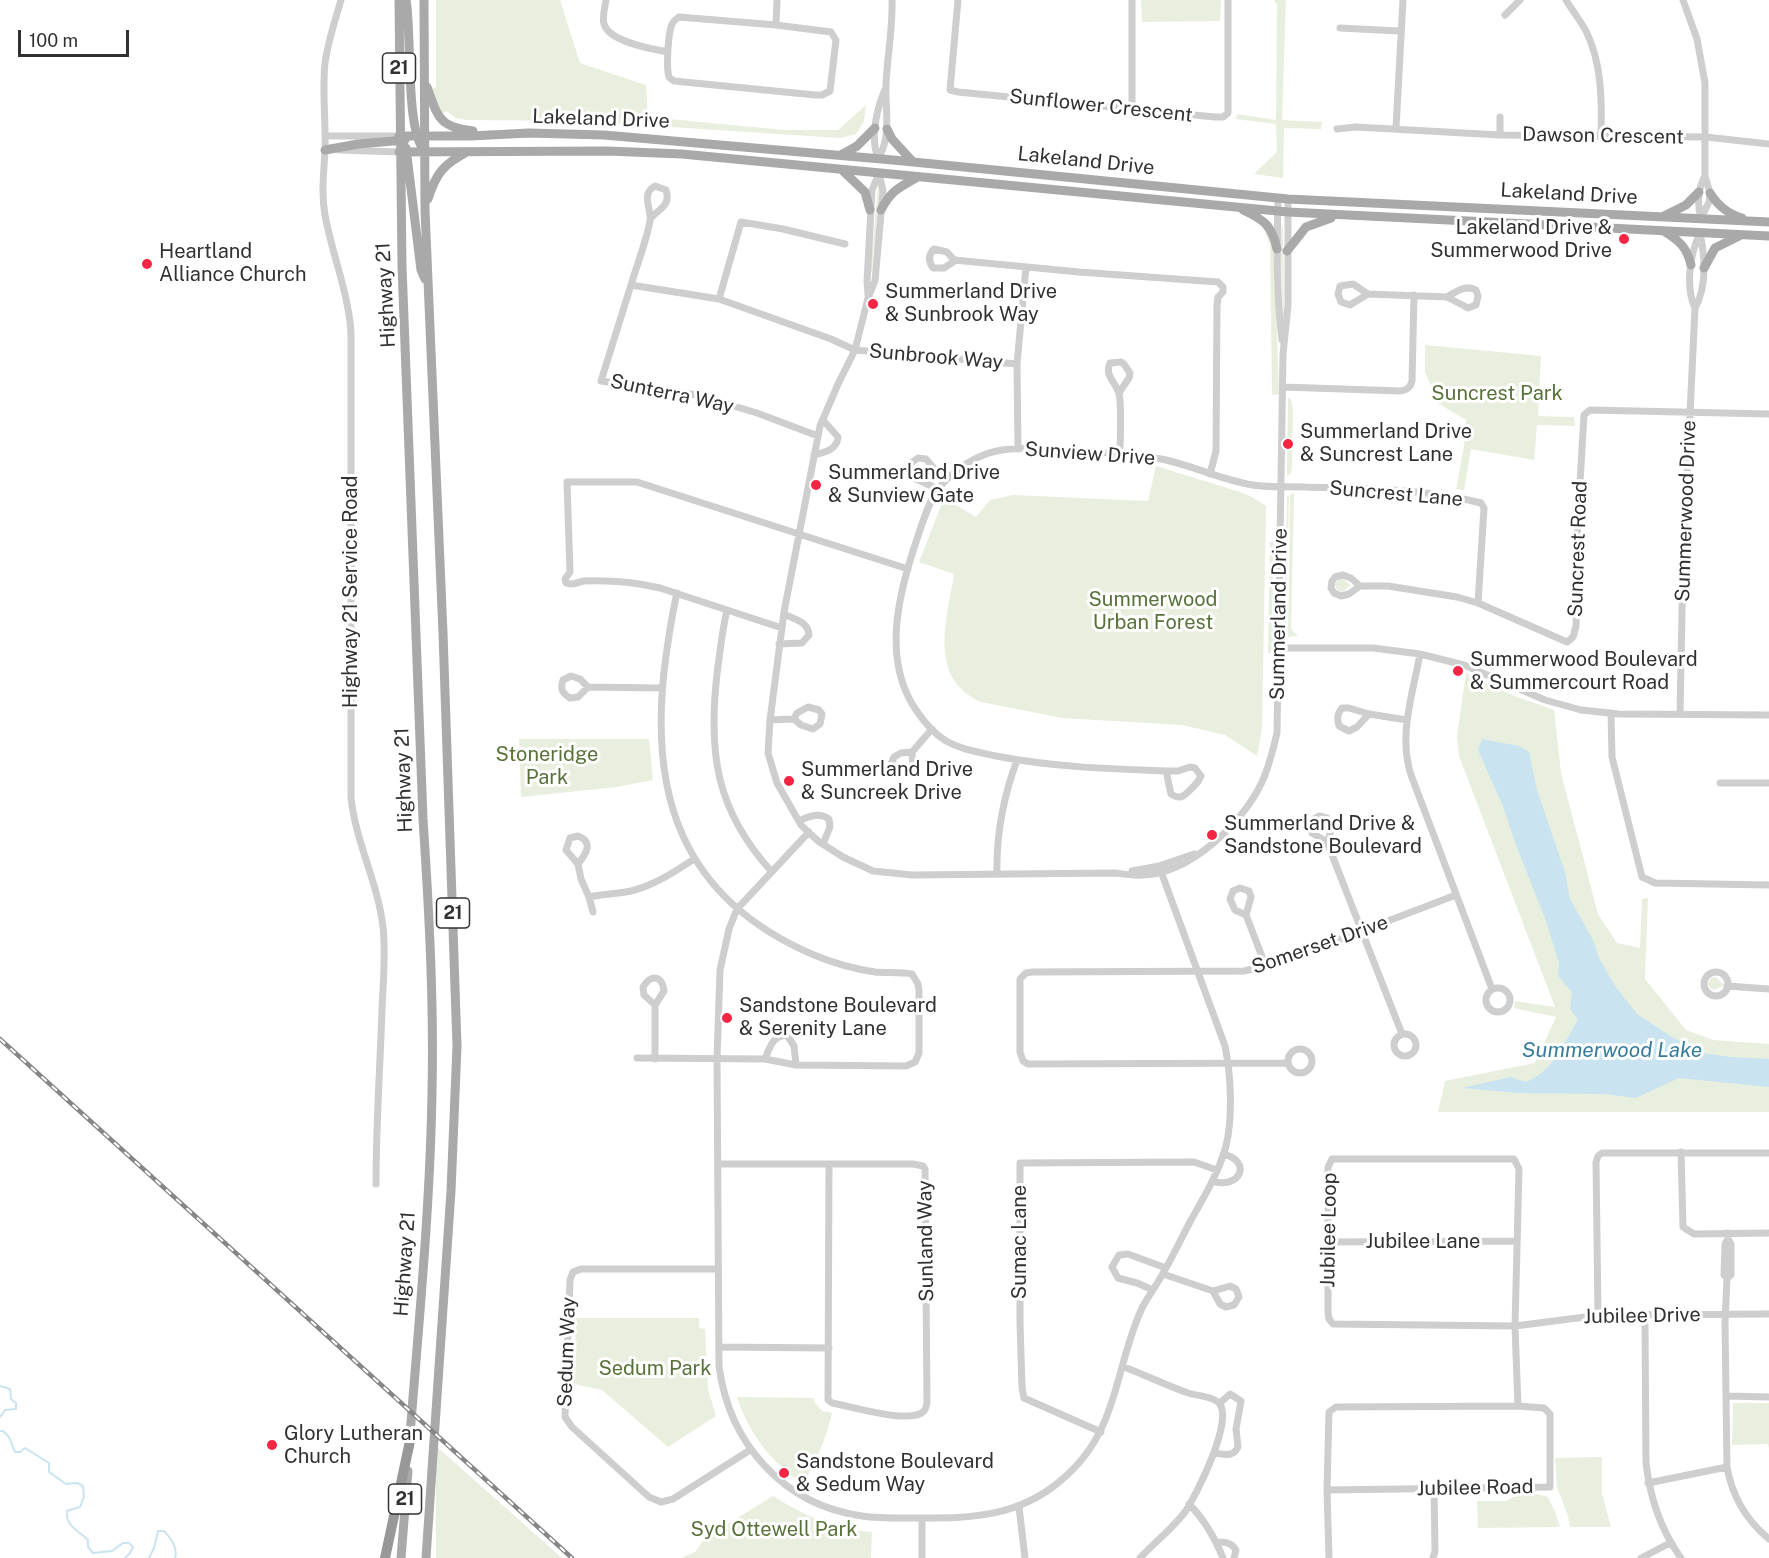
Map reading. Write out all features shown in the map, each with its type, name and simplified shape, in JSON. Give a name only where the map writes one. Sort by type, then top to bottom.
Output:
[{"type":"highway","points":[[385,1558],[410,1441]]},
{"type":"main road","name":"Highway 21","points":[[399,0],[403,151],[402,266],[432,1010],[432,1094],[426,1241],[401,1558]]},
{"type":"main road","points":[[406,0],[419,136]]},
{"type":"main road","name":"Highway 21","points":[[424,0],[424,80],[419,136],[424,151],[424,210],[443,621],[457,1046],[451,1191],[426,1558]]},
{"type":"main road","points":[[424,80],[441,120],[454,129],[499,134]]},
{"type":"main road","points":[[841,155],[857,146],[875,128]]},
{"type":"main road","points":[[841,155],[866,163],[879,173],[913,162],[892,139],[887,129]]},
{"type":"main road","name":"Lakeland Drive","points":[[325,150],[419,136],[604,135],[841,155],[1283,198],[1769,222]]},
{"type":"main road","name":"Lakeland Drive","points":[[403,151],[607,151],[682,154],[1283,212],[1769,236]]},
{"type":"main road","points":[[403,151],[421,270],[428,282]]},
{"type":"main road","points":[[424,210],[438,174],[450,161],[468,151]]},
{"type":"main road","points":[[842,170],[878,159],[892,169],[917,177]]},
{"type":"main road","points":[[842,170],[865,192],[870,210]]},
{"type":"main road","points":[[881,210],[889,195],[917,177]]},
{"type":"main road","points":[[1661,217],[1686,205],[1699,192]]},
{"type":"main road","points":[[1710,193],[1714,201],[1726,212],[1753,221]]},
{"type":"main road","points":[[1238,208],[1258,217],[1270,228],[1282,250],[1306,226],[1338,216]]},
{"type":"main road","points":[[1661,217],[1688,224],[1700,233],[1713,226],[1735,220]]},
{"type":"main road","points":[[1663,231],[1701,218],[1731,234]]},
{"type":"main road","points":[[1663,231],[1686,249],[1691,265]]},
{"type":"main road","points":[[1704,268],[1716,248],[1742,234]]},
{"type":"street","name":"Highway 21 Service Road","points":[[341,0],[325,63],[323,201],[351,332],[351,798],[356,830],[377,893],[384,944],[380,1074],[376,1108],[376,1185]]},
{"type":"street","points":[[606,0],[603,22],[614,37],[668,52]]},
{"type":"street","points":[[776,25],[777,0]]},
{"type":"street","points":[[878,159],[883,151],[887,129],[886,87],[892,0]]},
{"type":"street","name":"Sunflower Crescent","points":[[958,0],[950,90],[1215,117],[1223,117],[1228,113],[1228,0]]},
{"type":"street","points":[[1132,0],[1132,108]]},
{"type":"street","points":[[1396,128],[1403,0]]},
{"type":"street","points":[[1505,15],[1520,0]]},
{"type":"street","points":[[1566,0],[1586,32],[1595,57],[1602,105],[1601,136]]},
{"type":"street","points":[[1683,0],[1697,39],[1705,83],[1705,176],[1698,201],[1701,218]]},
{"type":"street","points":[[679,17],[828,31],[835,37],[831,86],[826,94],[815,95],[674,81],[669,77],[667,71],[668,52],[672,24],[679,17]]},
{"type":"street","points":[[1340,28],[1400,31]]},
{"type":"street","points":[[878,159],[875,150],[877,108],[886,87]]},
{"type":"street","name":"Dawson Crescent","points":[[1500,117],[1500,135]]},
{"type":"street","name":"Dawson Crescent","points":[[1337,129],[1396,128],[1500,135],[1706,137],[1769,144]]},
{"type":"street","points":[[325,136],[401,139]]},
{"type":"street","points":[[325,150],[403,151]]},
{"type":"street","points":[[868,298],[870,210],[872,190],[879,173]]},
{"type":"street","points":[[809,832],[737,909],[729,929],[720,970],[717,1059],[719,1347],[721,1380],[726,1402],[750,1450],[789,1487],[818,1504],[861,1516],[922,1518],[980,1516],[1018,1507],[1042,1495],[1060,1482],[1077,1465],[1101,1432],[1113,1405],[1136,1324],[1212,1181],[1223,1154],[1228,1134],[1228,1064],[1225,1046],[1200,972],[1160,869],[1143,875],[1115,873],[912,875],[873,871],[843,857],[809,832],[799,821],[777,783],[768,753],[784,614],[818,436],[838,384],[855,350],[868,298],[875,281],[883,191],[879,173]]},
{"type":"street","points":[[1701,218],[1709,202],[1710,193],[1710,186],[1705,176]]},
{"type":"street","name":"Summerland Drive","points":[[1160,869],[1204,849],[1231,828],[1262,782],[1277,733],[1283,354],[1288,306],[1282,250],[1283,198]]},
{"type":"street","points":[[651,218],[631,285],[719,299],[831,339],[855,350]]},
{"type":"street","points":[[719,299],[741,222],[783,229],[845,244]]},
{"type":"street","name":"Summerwood Drive","points":[[1695,308],[1690,297],[1691,265],[1695,244],[1700,233]]},
{"type":"street","name":"Summerwood Drive","points":[[1680,714],[1689,413],[1695,308],[1701,298],[1704,268],[1700,233]]},
{"type":"street","points":[[956,260],[1218,282],[1223,287],[1223,292],[1218,297],[1216,306],[1216,451],[1210,474]]},
{"type":"street","points":[[1018,449],[1017,364],[1026,267]]},
{"type":"street","name":"Sunterra Way","points":[[631,285],[602,381],[697,395],[757,413],[818,436]]},
{"type":"street","points":[[1368,294],[1447,297]]},
{"type":"street","points":[[1283,387],[1401,391],[1407,389],[1411,386],[1412,381],[1414,295]]},
{"type":"street","name":"Sunbrook Way","points":[[855,350],[1017,364]]},
{"type":"street","points":[[1119,393],[1120,453]]},
{"type":"street","name":"Suncrest Road","points":[[1360,586],[1415,589],[1478,603],[1563,641],[1571,640],[1576,626],[1578,517],[1584,415],[1590,410],[1689,413]]},
{"type":"street","points":[[1689,413],[1769,414]]},
{"type":"street","points":[[814,455],[833,448],[837,444],[838,437],[823,420]]},
{"type":"street","name":"Sunview Drive","points":[[1166,771],[1171,794],[1178,798],[1186,796],[1201,776],[1196,768],[1190,766],[1178,771],[1166,771],[1033,763],[968,750],[945,740],[932,729],[912,704],[902,682],[896,652],[898,617],[908,569],[925,516],[938,489],[955,471],[975,459],[998,451],[1018,449],[1120,453],[1163,459],[1255,486],[1281,486]]},
{"type":"street","points":[[938,489],[914,478],[910,471],[911,463],[918,458],[926,459],[937,472],[948,478]]},
{"type":"street","points":[[782,628],[640,583],[581,581],[571,585],[566,583],[565,579],[570,572],[567,482],[637,482],[908,569]]},
{"type":"street","name":"Suncrest Lane","points":[[1281,486],[1391,490],[1459,497],[1481,503],[1485,514],[1478,603]]},
{"type":"street","points":[[637,1058],[765,1059],[796,1065],[906,1066],[915,1062],[919,1053],[918,984],[912,974],[875,972],[852,967],[813,954],[780,937],[737,909],[717,890],[694,859],[673,813],[666,788],[661,740],[662,688],[677,593]]},
{"type":"street","points":[[727,610],[713,710],[714,751],[720,781],[730,810],[743,837],[771,871]]},
{"type":"street","points":[[779,644],[802,643],[809,635],[808,628],[803,622],[784,614]]},
{"type":"street","points":[[1279,648],[1373,648],[1420,654],[1464,665],[1545,700],[1581,710],[1611,713],[1769,716]]},
{"type":"street","points":[[1420,654],[1407,720],[1405,742],[1408,767],[1492,989]]},
{"type":"street","points":[[588,687],[662,688]]},
{"type":"street","points":[[1369,714],[1352,730],[1343,729],[1337,720],[1342,708],[1348,708],[1407,720]]},
{"type":"street","points":[[1611,713],[1612,757],[1642,877],[1655,883],[1769,885]]},
{"type":"street","points":[[770,720],[794,719]]},
{"type":"street","points":[[912,752],[932,729]]},
{"type":"street","points":[[997,874],[996,847],[999,819],[1017,760]]},
{"type":"street","points":[[1720,783],[1769,783]]},
{"type":"street","points":[[799,821],[817,815],[824,815],[830,819],[830,827],[823,844]]},
{"type":"street","points":[[1326,842],[1402,1034]]},
{"type":"street","points":[[589,897],[630,891],[646,886],[663,879],[694,859]]},
{"type":"street","points":[[578,864],[593,912]]},
{"type":"street","name":"Somerset Drive","points":[[1228,1064],[1033,1065],[1023,1061],[1020,1052],[1019,983],[1022,975],[1026,973],[1244,971],[1266,967],[1456,895]]},
{"type":"street","points":[[1246,915],[1266,967]]},
{"type":"street","points":[[1727,986],[1769,989]]},
{"type":"street","points":[[655,1005],[655,1059]]},
{"type":"street","points":[[765,1059],[773,1040],[787,1035],[794,1046],[796,1065]]},
{"type":"street","points":[[1228,1064],[1288,1063]]},
{"type":"street","points":[[1681,1152],[1683,1227],[1694,1234],[1728,1236],[1769,1233]]},
{"type":"street","points":[[1598,1315],[1596,1162],[1598,1156],[1602,1153],[1769,1153]]},
{"type":"street","points":[[1212,1181],[1229,1183],[1238,1177],[1240,1172],[1238,1162],[1231,1156],[1223,1154]]},
{"type":"street","name":"Jubilee Loop","points":[[1332,1159],[1514,1159],[1518,1169],[1517,1241],[1515,1326],[1333,1324],[1329,1319],[1328,1167],[1332,1159]]},
{"type":"street","name":"Sumac Lane","points":[[1101,1432],[1024,1398],[1020,1323],[1020,1163],[1194,1162],[1217,1170]]},
{"type":"street","name":"Sunland Way","points":[[718,1164],[919,1164],[925,1169],[927,1403],[923,1412],[914,1416],[900,1416],[830,1402],[827,1394],[829,1348]]},
{"type":"street","points":[[719,1347],[829,1348],[829,1164]]},
{"type":"street","points":[[1728,1236],[1731,1244],[1731,1275],[1727,1278],[1726,1315],[1727,1467],[1730,1483],[1740,1506],[1757,1529],[1769,1539]]},
{"type":"street","name":"Jubilee Lane","points":[[1330,1242],[1517,1241]]},
{"type":"street","points":[[1153,1290],[1118,1278],[1112,1267],[1119,1255],[1128,1254],[1213,1291]]},
{"type":"street","name":"Sedum Way","points":[[718,1269],[581,1269],[573,1272],[570,1280],[565,1417],[572,1427],[649,1497],[661,1502],[673,1499],[750,1450]]},
{"type":"street","name":"Jubilee Drive","points":[[1515,1326],[1544,1324],[1598,1315],[1769,1314]]},
{"type":"street","points":[[1645,1325],[1648,1483],[1659,1519],[1670,1543],[1681,1558]]},
{"type":"street","points":[[1515,1326],[1518,1406]]},
{"type":"street","points":[[1124,1367],[1187,1393],[1220,1403],[1224,1412],[1214,1453],[1185,1511],[1140,1558]]},
{"type":"street","points":[[1214,1453],[1229,1455],[1238,1448],[1236,1429],[1241,1401],[1230,1394],[1220,1403]]},
{"type":"street","points":[[1726,1396],[1769,1397]]},
{"type":"street","name":"Jubilee Road","points":[[1518,1406],[1544,1408],[1550,1414],[1550,1487],[1327,1490],[1329,1412],[1336,1407],[1518,1406]]},
{"type":"street","points":[[1648,1483],[1727,1467]]},
{"type":"street","points":[[1433,1558],[1435,1551],[1434,1489]]},
{"type":"street","points":[[1327,1490],[1329,1558]]},
{"type":"street","points":[[1189,1504],[1204,1522],[1222,1558]]},
{"type":"street","points":[[1018,1507],[1025,1558]]},
{"type":"street","points":[[922,1518],[922,1558]]},
{"type":"street","points":[[1216,1542],[1228,1542],[1233,1545],[1236,1550],[1234,1558]]},
{"type":"street","points":[[1641,1558],[1670,1543]]},
{"type":"green space","points":[[436,0],[560,0],[580,63],[646,85],[648,117],[784,130],[838,130],[866,105],[864,121],[856,134],[841,138],[576,121],[466,120],[456,118],[447,111],[441,114],[432,88],[436,87]]},
{"type":"green space","points":[[1141,0],[1221,0],[1220,21],[1142,22]]},
{"type":"green space","points":[[1274,0],[1286,0],[1282,120],[1322,122],[1321,129],[1284,128],[1283,178],[1254,174],[1277,152],[1276,124],[1236,119],[1237,114],[1276,120],[1277,5]]},
{"type":"green space","points":[[878,185],[880,186],[872,272],[870,273]]},
{"type":"green space","points":[[1283,223],[1284,315],[1283,317],[1280,232]]},
{"type":"green space","points":[[1262,226],[1274,245],[1279,394],[1272,395],[1270,245]]},
{"type":"green space","name":"Suncrest Park","points":[[1425,345],[1541,356],[1538,416],[1574,417],[1575,426],[1537,425],[1534,460],[1471,449],[1464,490],[1456,489],[1464,447],[1466,420],[1431,399],[1433,390],[1425,372]]},
{"type":"green space","points":[[1288,398],[1290,398],[1293,409],[1292,467],[1291,473],[1287,476]]},
{"type":"green space","name":"Summerwood Urban Forest","points":[[1156,466],[1240,492],[1266,506],[1262,729],[1257,756],[1225,735],[1182,725],[1062,718],[981,702],[964,691],[953,678],[947,663],[945,628],[954,574],[919,562],[944,498],[976,517],[990,500],[1013,495],[1148,501]]},
{"type":"green space","points":[[1294,493],[1291,629],[1298,636],[1288,637],[1290,497]]},
{"type":"green space","points":[[1287,496],[1289,496],[1286,639],[1284,639]]},
{"type":"green space","points":[[1270,542],[1274,542],[1272,627],[1275,635],[1275,652],[1268,653]]},
{"type":"green space","points":[[1343,579],[1351,585],[1342,592],[1337,590],[1335,584],[1338,580]]},
{"type":"green space","points":[[1466,673],[1512,695],[1554,710],[1561,773],[1598,914],[1617,943],[1640,948],[1642,899],[1648,898],[1645,979],[1686,1030],[1713,1040],[1769,1044],[1769,1112],[1438,1112],[1445,1081],[1535,1063],[1556,1017],[1514,1008],[1515,1001],[1555,1007],[1459,756],[1457,736]]},
{"type":"green space","name":"Stoneridge Park","points":[[519,739],[649,739],[653,780],[617,787],[521,797]]},
{"type":"green space","points":[[1716,977],[1724,985],[1715,990],[1710,988],[1708,983],[1711,978]]},
{"type":"green space","name":"Sedum Park","points":[[576,1318],[699,1318],[699,1328],[705,1329],[708,1389],[716,1416],[668,1447],[602,1390],[574,1384]]},
{"type":"green space","points":[[737,1397],[814,1398],[822,1411],[832,1413],[827,1432],[803,1484],[771,1457],[762,1446],[748,1423]]},
{"type":"green space","points":[[1733,1403],[1769,1403],[1769,1449],[1768,1444],[1732,1445]]},
{"type":"green space","points":[[436,1446],[562,1558],[436,1558]]},
{"type":"green space","points":[[1602,1457],[1602,1494],[1611,1527],[1570,1527],[1557,1487],[1555,1458]]},
{"type":"green space","points":[[1518,1494],[1537,1494],[1548,1497],[1560,1527],[1478,1528],[1477,1501],[1506,1501]]},
{"type":"green space","name":"Syd Ottewell Park","points":[[773,1496],[832,1525],[872,1532],[871,1558],[681,1558],[695,1552],[705,1538]]},
{"type":"water","name":"Summerwood Lake","points":[[1482,739],[1519,746],[1529,752],[1537,790],[1565,872],[1570,899],[1615,986],[1637,1014],[1702,1053],[1769,1059],[1769,1087],[1679,1078],[1636,1098],[1604,1094],[1517,1093],[1462,1088],[1510,1077],[1526,1082],[1535,1077],[1544,1071],[1557,1056],[1578,1019],[1570,1009],[1572,992],[1558,976],[1559,963],[1546,921],[1502,804],[1478,750]]},
{"type":"waterway","points":[[0,1386],[10,1389],[11,1399],[16,1403],[16,1409],[5,1410],[0,1417]]},
{"type":"waterway","points":[[0,1431],[9,1437],[15,1452],[20,1452],[25,1448],[49,1463],[49,1472],[66,1484],[77,1483],[83,1486],[84,1497],[80,1507],[67,1511],[68,1521],[88,1540],[88,1547],[93,1553],[112,1551],[123,1543],[129,1543],[133,1547],[125,1558]]},
{"type":"waterway","points":[[149,1558],[158,1531],[164,1531],[171,1540],[176,1551],[175,1558]]},
{"type":"railway","points":[[0,1039],[572,1558]]},
{"type":"place","name":"Lakeland Drive & Summerwood Drive","points":[[1624,239]]},
{"type":"place","name":"Heartland Alliance Church","points":[[147,264]]},
{"type":"place","name":"Summerland Drive & Sunbrook Way","points":[[873,304]]},
{"type":"place","name":"Summerland Drive & Suncrest Lane","points":[[1288,444]]},
{"type":"place","name":"Summerland Drive & Sunview Gate","points":[[816,485]]},
{"type":"place","name":"Summerwood Boulevard & Summercourt Road","points":[[1458,671]]},
{"type":"place","name":"Summerland Drive & Suncreek Drive","points":[[789,781]]},
{"type":"place","name":"Summerland Drive & Sandstone Boulevard","points":[[1212,835]]},
{"type":"place","name":"Sandstone Boulevard & Serenity Lane","points":[[727,1018]]},
{"type":"place","name":"Glory Lutheran Church","points":[[272,1445]]},
{"type":"place","name":"Sandstone Boulevard & Sedum Way","points":[[784,1473]]}]
